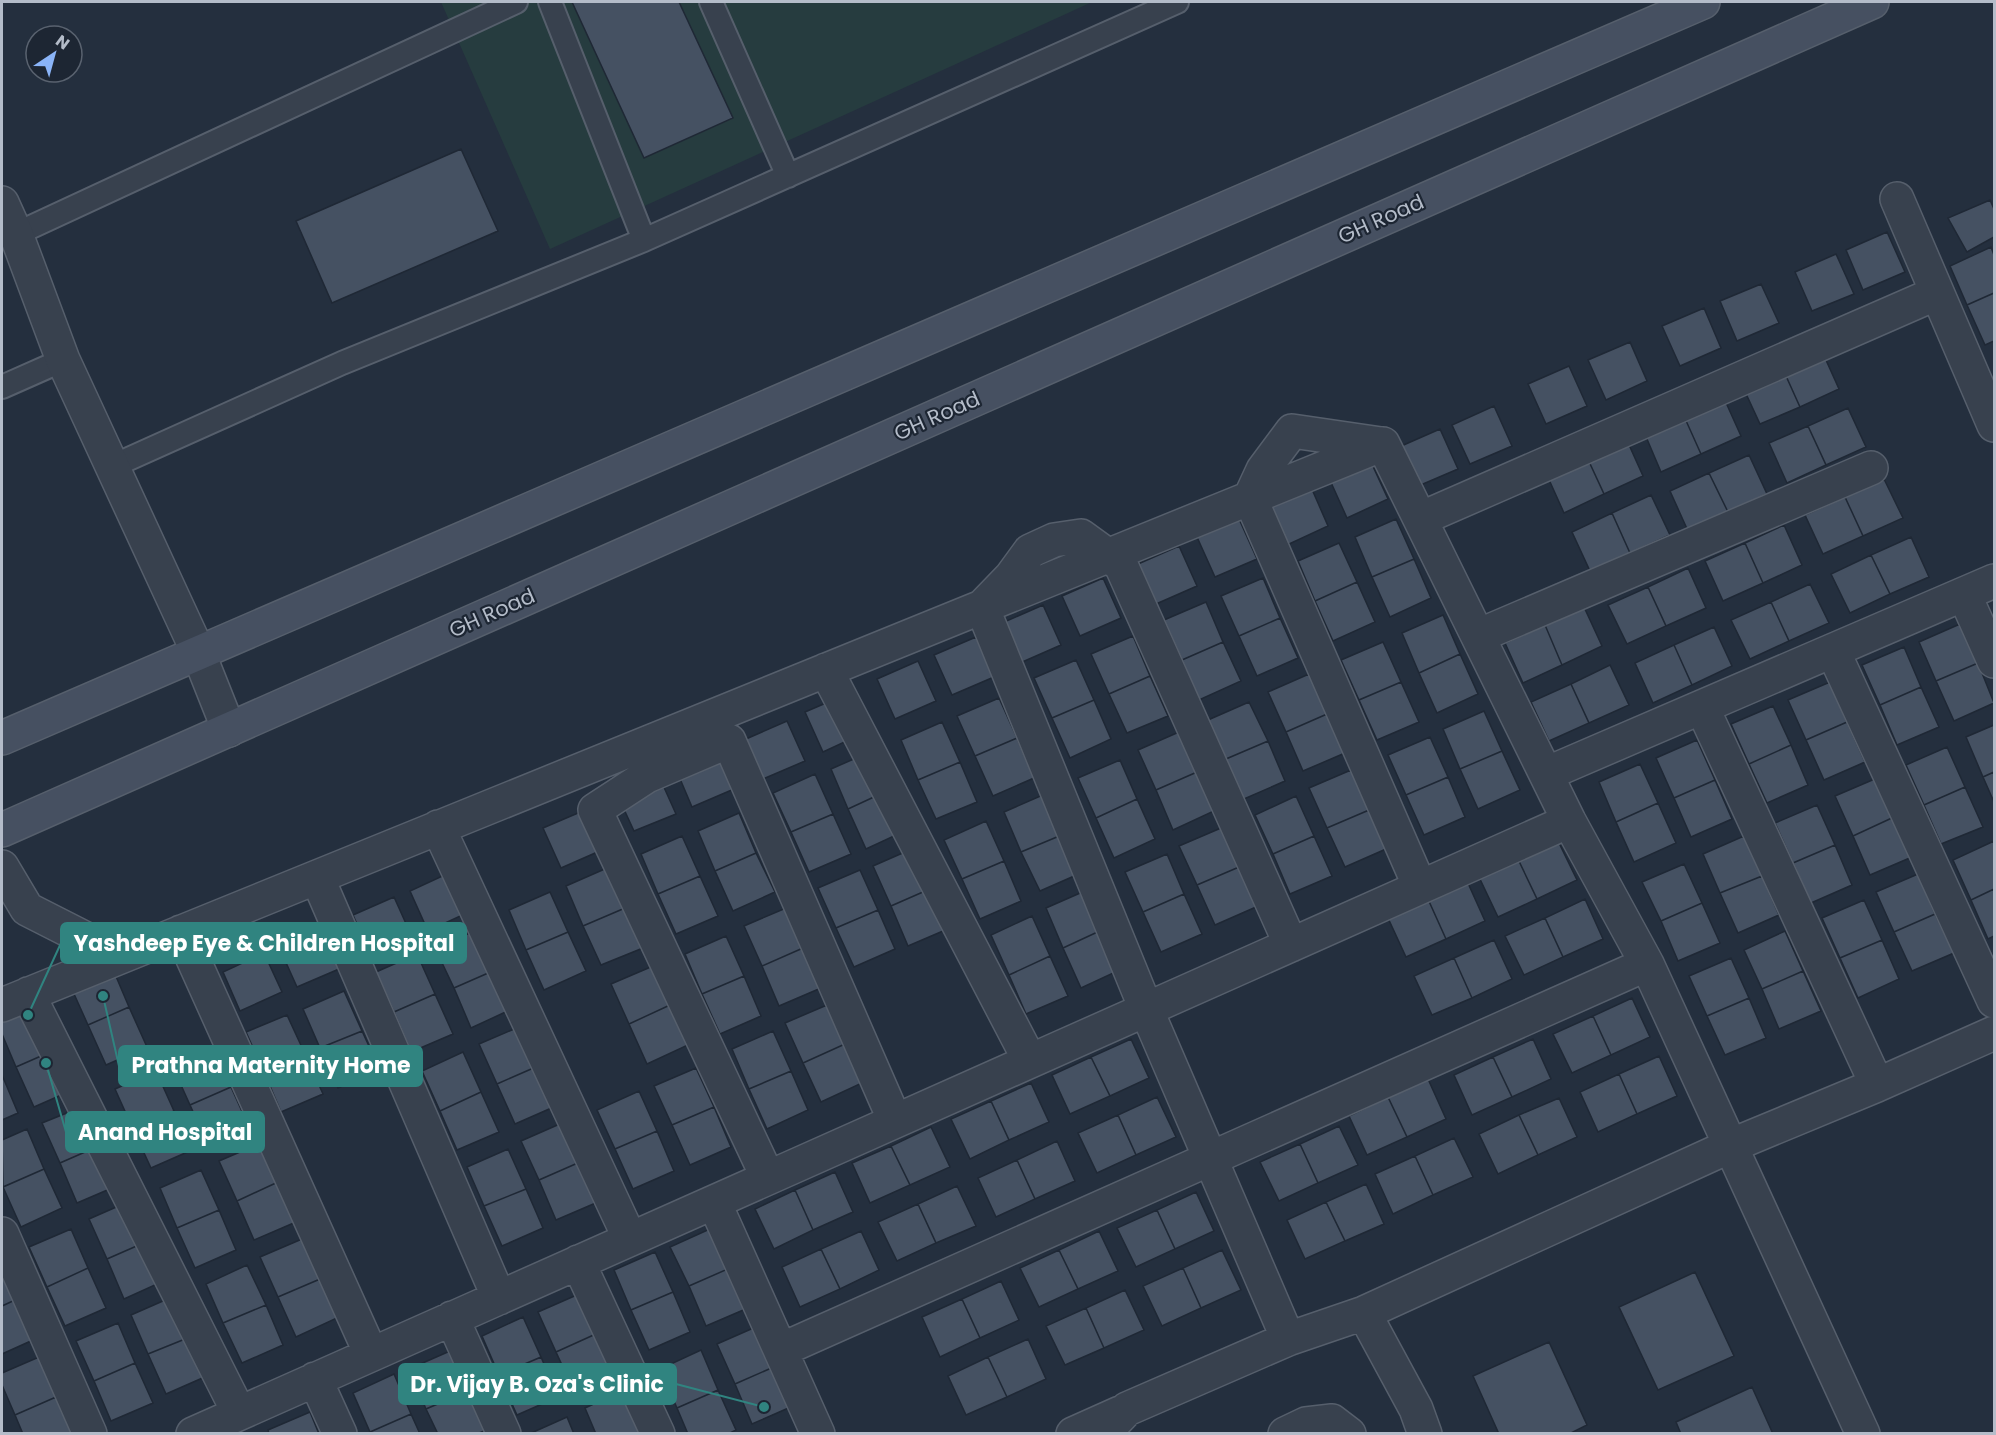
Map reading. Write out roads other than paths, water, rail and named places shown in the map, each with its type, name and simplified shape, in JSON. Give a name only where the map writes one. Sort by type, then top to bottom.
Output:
[{"type":"main road","points":[[2,738],[1703,2]]},
{"type":"main road","name":"GH Road","points":[[2,830],[1872,2]]},
{"type":"street","points":[[1897,199],[1995,425]]},
{"type":"street","points":[[2,203],[16,234],[63,360],[198,652],[229,730]]},
{"type":"street","points":[[1420,519],[1937,292]]},
{"type":"street","points":[[1383,444],[1292,430],[1263,470],[1250,498],[1420,887]]},
{"type":"street","points":[[1383,444],[1569,821],[1647,964],[1863,1434]]},
{"type":"street","points":[[1108,556],[1383,444]]},
{"type":"street","points":[[1478,636],[1872,468]]},
{"type":"street","points":[[239,1413],[15,1000],[982,607],[1011,577],[1030,551],[1054,540],[1082,536],[1120,565],[1290,945]]},
{"type":"street","points":[[1546,774],[1995,581]]},
{"type":"street","points":[[1964,594],[1995,661]]},
{"type":"street","points":[[982,607],[1146,1009],[1288,1339]]},
{"type":"street","points":[[1833,651],[1995,1001]]},
{"type":"street","points":[[826,670],[1030,1061]]},
{"type":"street","points":[[1702,707],[1877,1085]]},
{"type":"street","points":[[768,1178],[595,810],[647,776],[729,741],[895,1121]]},
{"type":"street","points":[[193,1434],[1569,821]]},
{"type":"street","points":[[438,827],[630,1239]]},
{"type":"street","points":[[2,867],[27,909],[86,939],[133,951]]},
{"type":"street","points":[[317,877],[499,1298]]},
{"type":"street","points":[[181,932],[371,1354]]},
{"type":"street","points":[[781,1350],[1647,964]]},
{"type":"street","points":[[1073,1434],[1288,1339],[1364,1313],[1730,1146],[1995,1033]]},
{"type":"street","points":[[714,1202],[818,1434]]},
{"type":"street","points":[[2,1234],[90,1434]]},
{"type":"street","points":[[578,1262],[658,1434]]},
{"type":"street","points":[[1364,1313],[1416,1409],[1425,1434]]},
{"type":"street","points":[[452,1318],[504,1434]]},
{"type":"street","points":[[315,1379],[340,1434]]},
{"type":"street","points":[[1103,1434],[1127,1409]]},
{"type":"street","points":[[1285,1434],[1306,1424],[1332,1421],[1349,1434]]},
{"type":"lane","points":[[16,234],[516,2]]},
{"type":"lane","points":[[550,2],[644,240]]},
{"type":"lane","points":[[711,2],[788,176]]},
{"type":"lane","points":[[113,466],[342,363],[644,240],[1174,2]]},
{"type":"lane","points":[[2,387],[63,360]]},
{"type":"place","name":"Prathna Maternity Home","points":[[103,996]]},
{"type":"place","name":"Yashdeep Eye & Children Hospital","points":[[28,1015]]},
{"type":"place","name":"Anand Hospital","points":[[46,1063]]},
{"type":"place","name":"Dr. Vijay B. Oza's Clinic","points":[[764,1407]]}]
